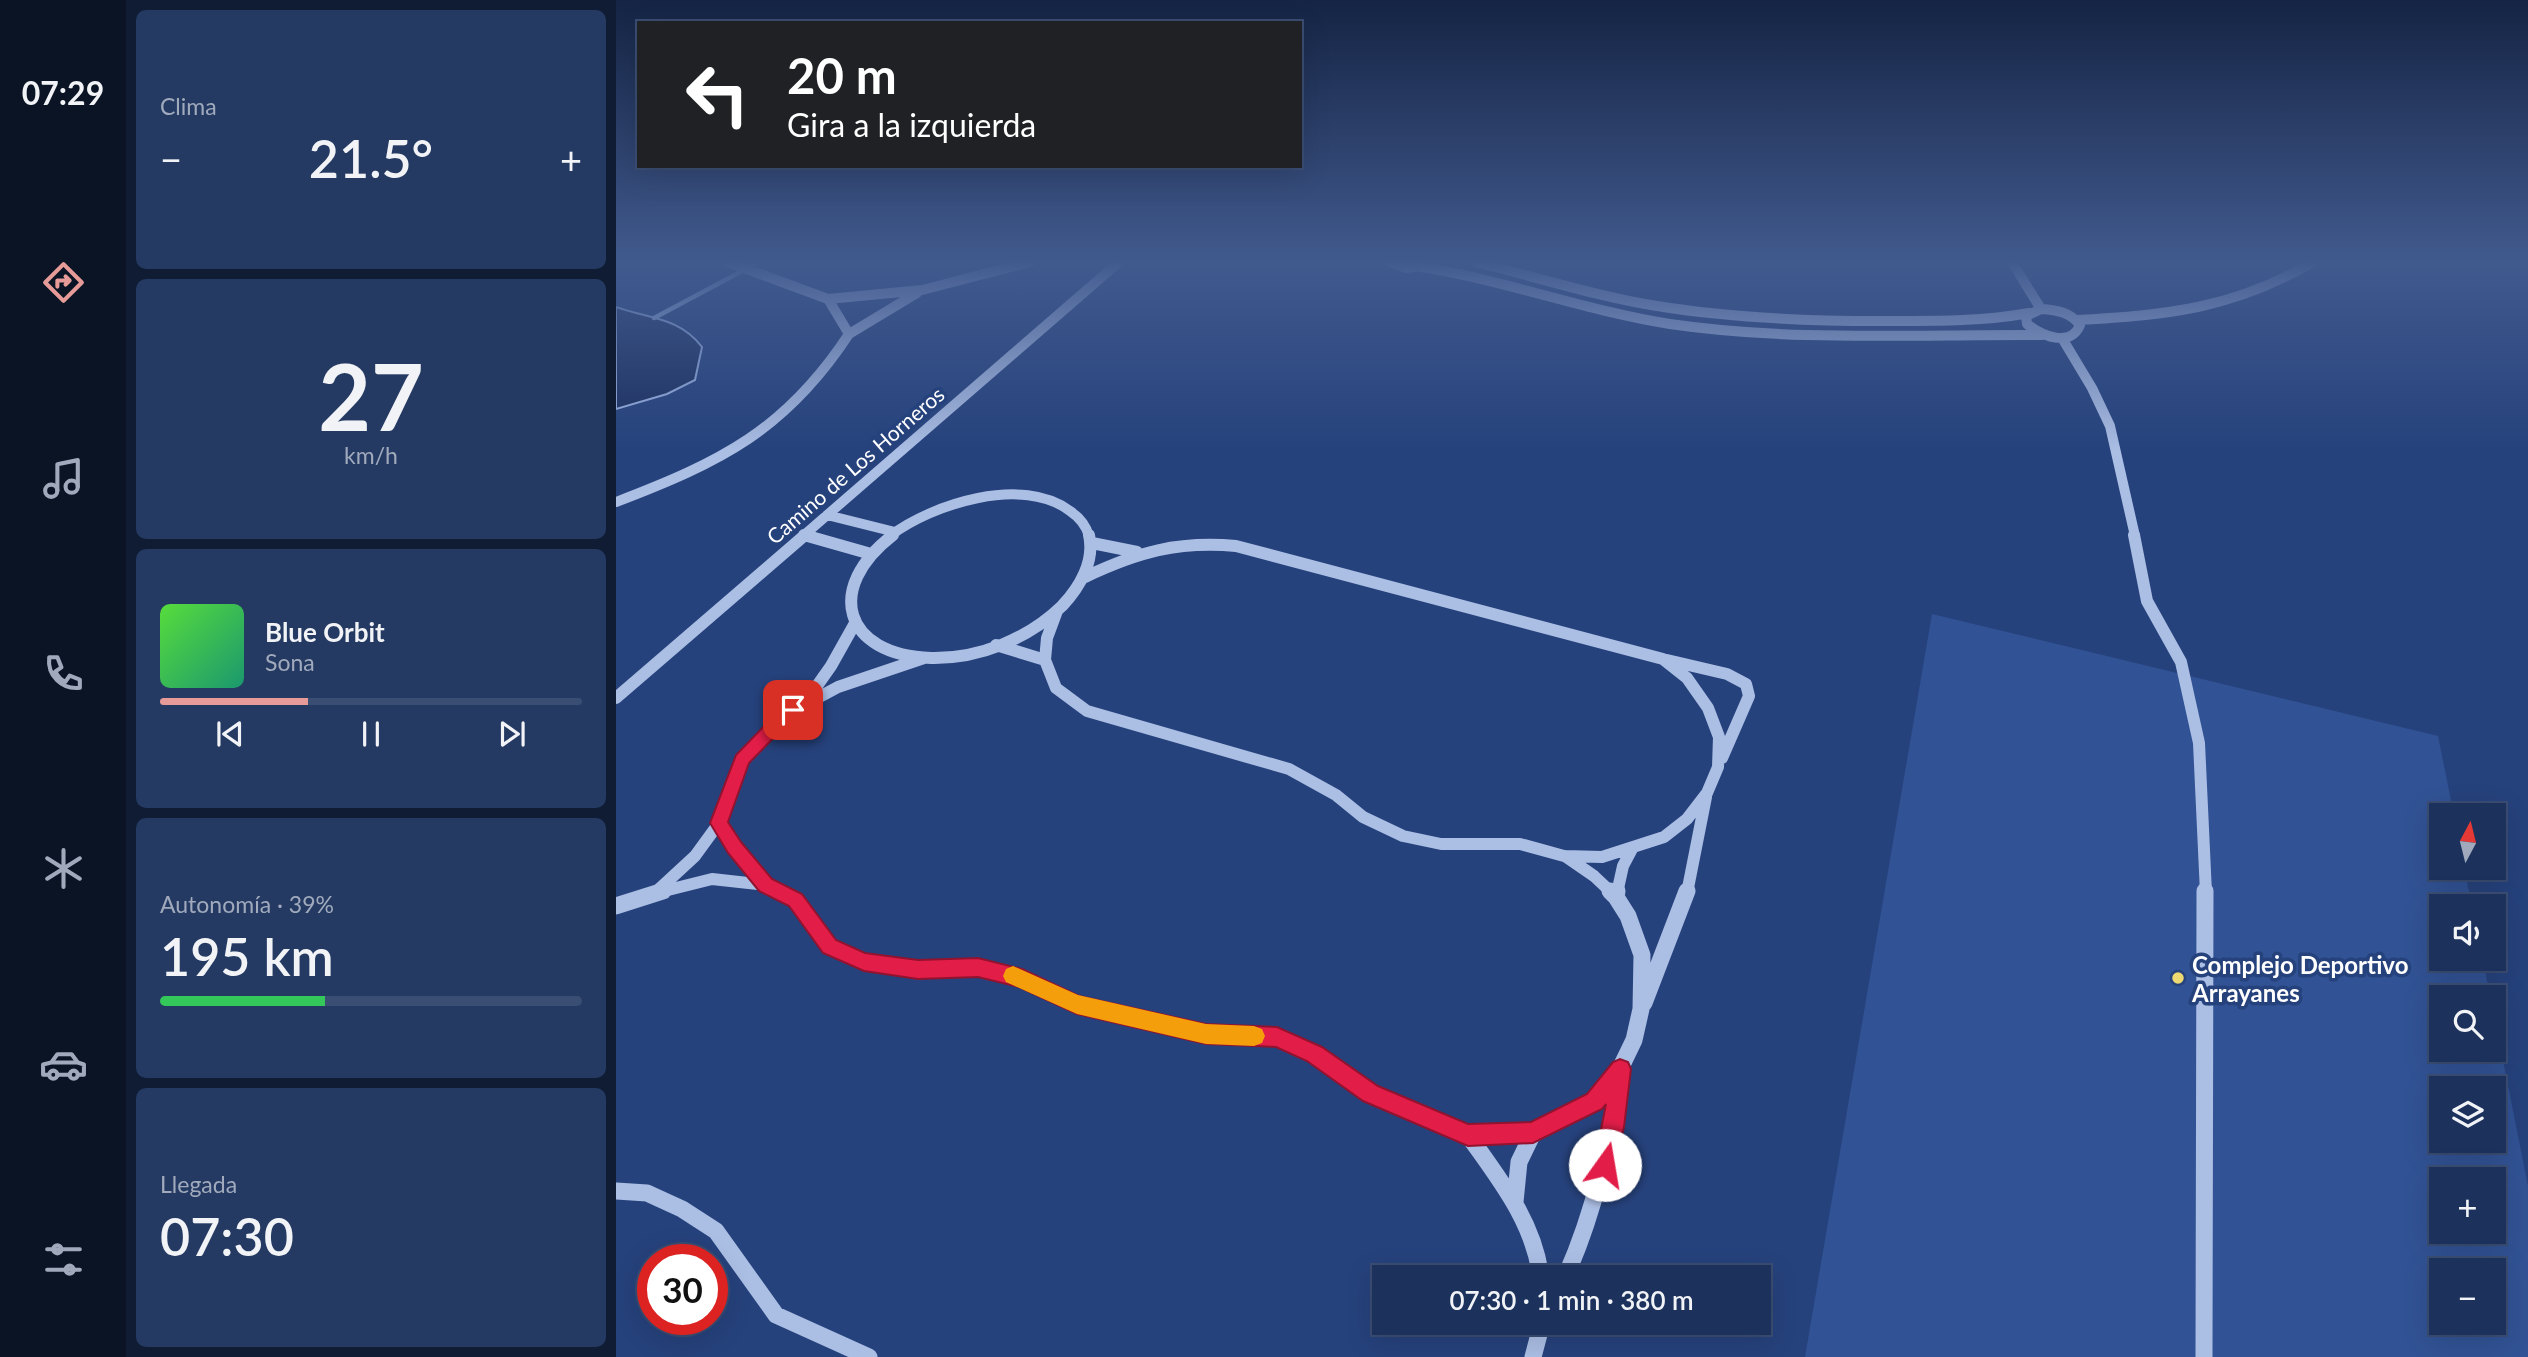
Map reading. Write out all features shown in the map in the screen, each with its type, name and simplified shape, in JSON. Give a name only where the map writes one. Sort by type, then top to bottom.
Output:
[{"type":"street","points":[[845,325],[849,334]]},
{"type":"street","points":[[616,502],[702,466],[756,436],[806,395],[833,362],[849,334],[863,325]]},
{"type":"street","name":"Camino de Los Horneros","points":[[616,698],[1046,325]]},
{"type":"street","points":[[1686,325],[1808,335],[2042,335],[2062,338],[2077,334],[2080,325]]},
{"type":"street","points":[[1807,325],[1808,335]]},
{"type":"street","points":[[2029,325],[2042,335]]},
{"type":"street","points":[[2062,338],[2092,387],[2110,426],[2126,484],[2147,601],[2181,662],[2199,743],[2207,926],[2204,1357]]},
{"type":"street","points":[[655,893],[695,856],[719,823],[742,760],[779,720],[807,700],[842,684],[924,658],[960,655],[996,645],[1029,630],[1057,611],[1085,578],[1091,560],[1092,543],[1083,522],[1064,505],[1002,494],[965,500],[929,513],[895,532],[871,554],[858,572],[850,590],[849,608],[855,625],[870,642],[894,653],[924,658]]},
{"type":"street","points":[[827,515],[895,532]]},
{"type":"street","points":[[804,535],[871,554]]},
{"type":"street","points":[[1092,543],[1137,552]]},
{"type":"street","points":[[616,906],[712,879],[765,885],[796,900],[830,946],[864,962],[918,970],[978,967],[1022,978],[1077,1005],[1206,1034],[1277,1037],[1314,1054],[1371,1093],[1468,1135],[1533,1133],[1594,1101],[1620,1069],[1634,1040],[1641,1009],[1689,887],[1707,793],[1749,696],[1744,681],[1236,546],[1171,544],[1137,552],[1085,578]]},
{"type":"street","points":[[1057,611],[1046,638],[1045,660],[1056,688],[1087,711],[1289,769],[1336,795],[1363,817],[1403,836],[1441,844],[1520,844],[1564,856],[1602,857],[1664,837],[1687,820],[1707,793]]},
{"type":"street","points":[[807,700],[855,625]]},
{"type":"street","points":[[996,645],[1045,660]]},
{"type":"street","points":[[1663,659],[1687,678],[1708,708],[1719,737],[1718,767]]},
{"type":"street","points":[[719,823],[734,848],[765,885]]},
{"type":"street","points":[[1616,897],[1623,866],[1632,849]]},
{"type":"street","points":[[1564,856],[1594,876],[1616,897],[1628,916],[1642,955],[1641,1009]]},
{"type":"street","points":[[1571,1265],[1583,1240],[1600,1183],[1613,1127],[1620,1069]]},
{"type":"street","points":[[1515,1202],[1519,1162],[1533,1133]]},
{"type":"street","points":[[1468,1135],[1515,1202],[1540,1265]]},
{"type":"street","points":[[616,1191],[647,1193],[682,1209],[716,1231],[776,1315],[869,1357]]},
{"type":"street","points":[[1533,1357],[1540,1335]]},
{"type":"shaded area","points":[[616,325],[675,325],[702,347],[695,380],[667,394],[616,409]]},
{"type":"shaded area","name":"Complejo Deportivo Arrayanes","points":[[1932,614],[2438,736],[2452,803],[2429,803],[2429,880],[2467,880],[2469,894],[2429,894],[2429,971],[2485,971],[2488,985],[2429,985],[2429,1062],[2503,1062],[2528,1186],[2528,1357],[1805,1357]]},
{"type":"slow traffic","points":[[1013,976],[1077,1005],[1206,1034],[1254,1036]]},
{"type":"place","name":"Complejo Deportivo Arrayanes","points":[[2178,978]]},
{"type":"route","points":[[793,710],[779,720],[742,760],[719,823],[734,848],[765,885],[796,900],[830,946],[864,962],[918,970],[978,967],[1022,978],[1077,1005],[1206,1034],[1277,1037],[1314,1054],[1371,1093],[1468,1135],[1533,1133],[1594,1101],[1620,1069],[1605,1165]]}]
